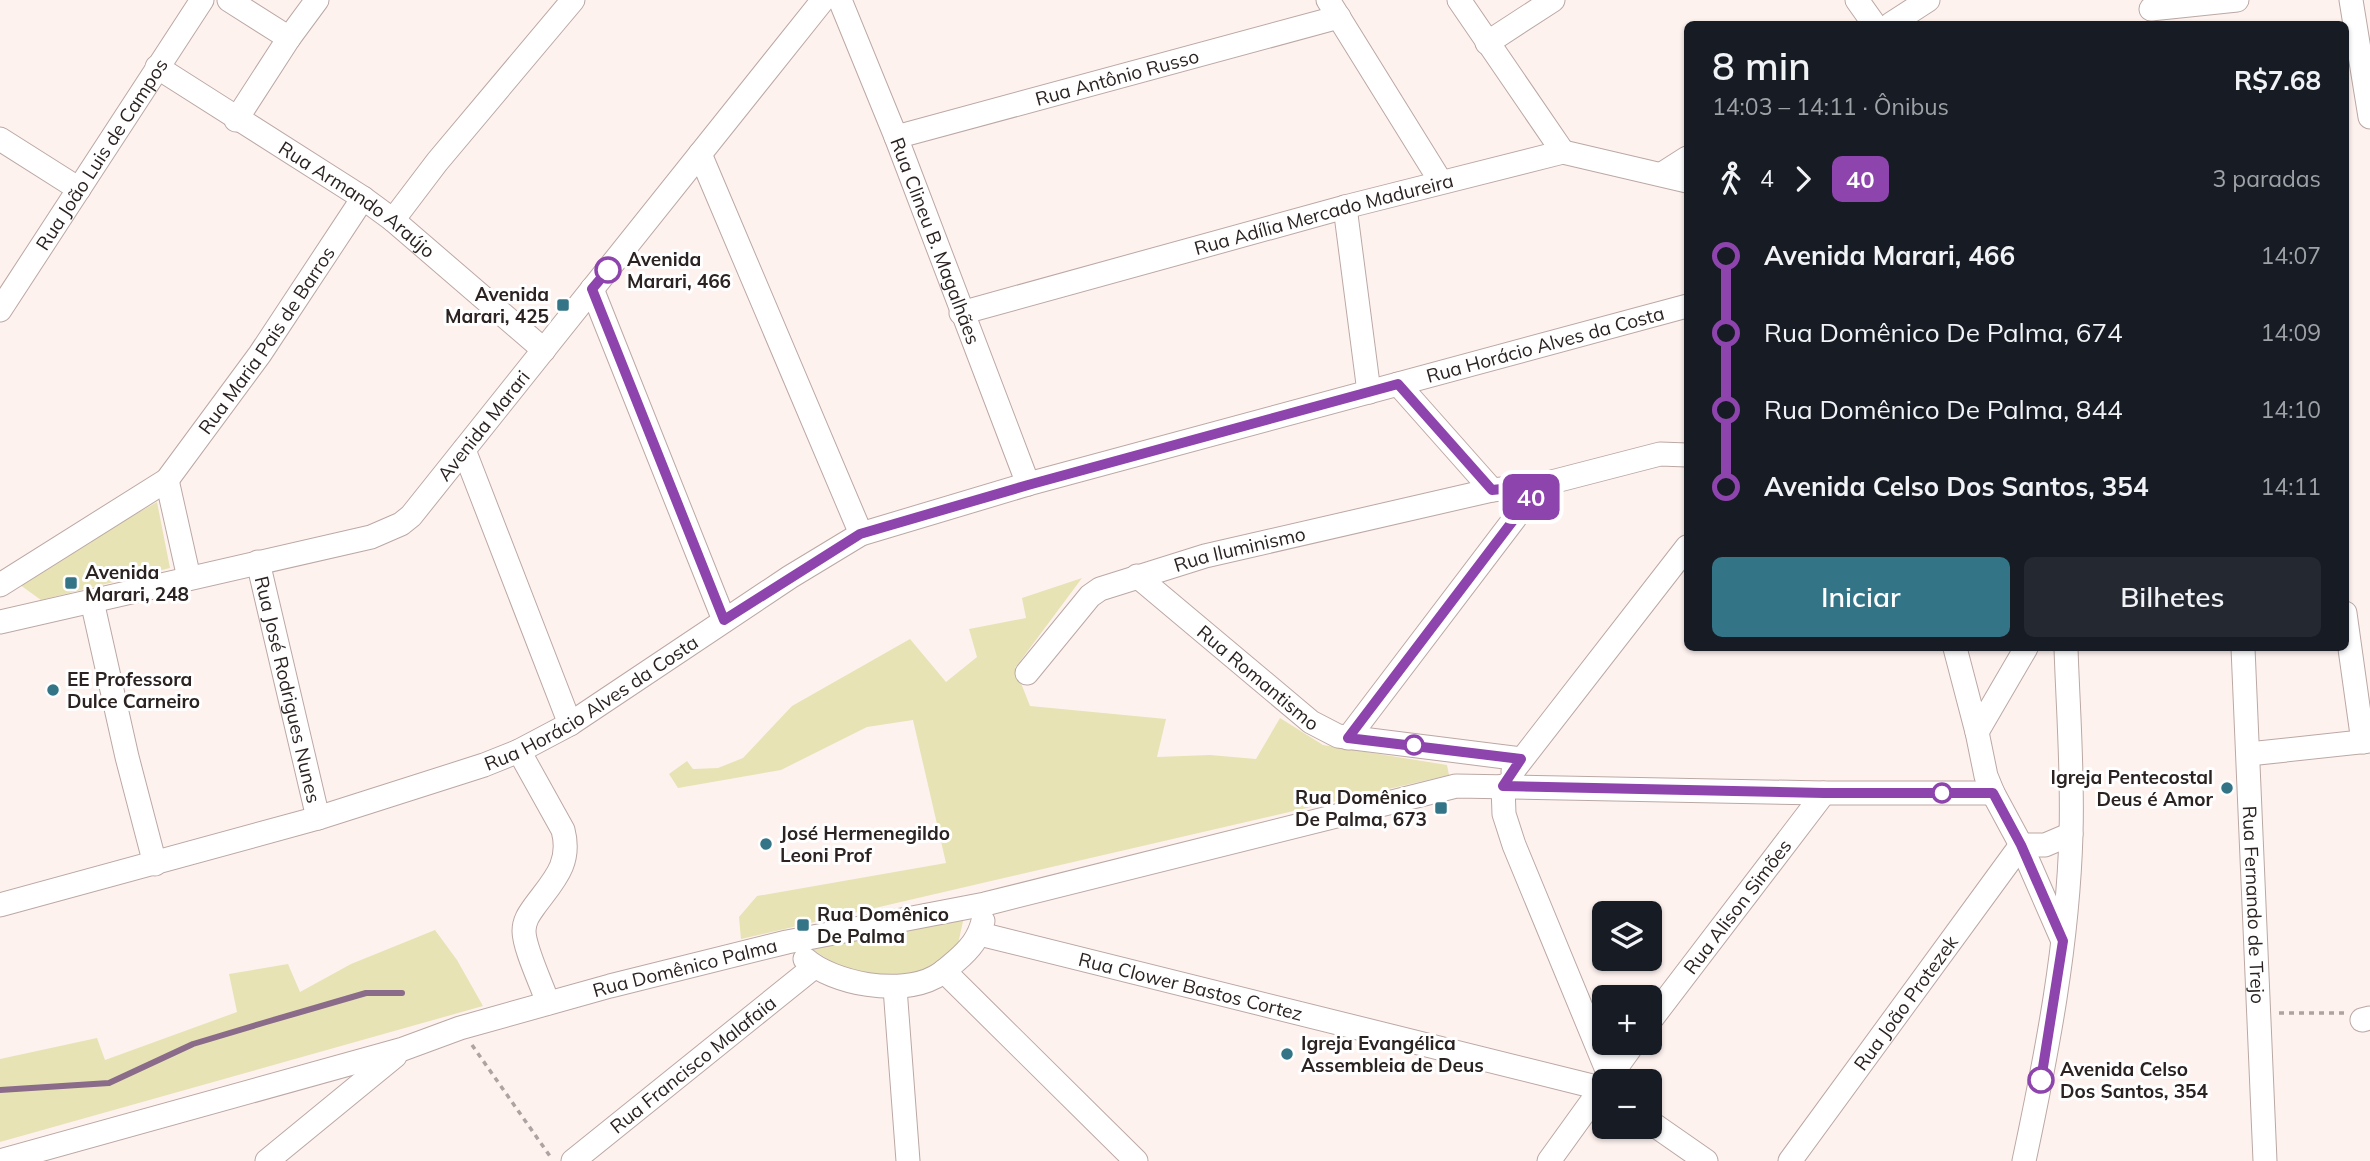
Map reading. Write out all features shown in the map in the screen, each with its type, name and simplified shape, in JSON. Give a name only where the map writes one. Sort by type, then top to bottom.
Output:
[{"type":"street","name":"Rua João Luis de Campos","points":[[0,310],[202,0]]},
{"type":"street","points":[[229,0],[289,37]]},
{"type":"street","points":[[236,120],[289,37],[317,0]]},
{"type":"street","points":[[393,220],[437,162],[573,0]]},
{"type":"street","name":"Avenida Marari","points":[[0,622],[371,537],[401,524],[411,516],[823,0]]},
{"type":"street","name":"Rua Clineu B. Magalhães","points":[[840,0],[896,137],[1028,485]]},
{"type":"street","points":[[1459,0],[1563,152]]},
{"type":"street","points":[[1488,43],[1553,0]]},
{"type":"street","points":[[1857,0],[1872,21]]},
{"type":"street","points":[[1896,21],[1928,0]]},
{"type":"street","points":[[2151,11],[2237,0]]},
{"type":"street","points":[[2351,0],[2370,117]]},
{"type":"street","points":[[1334,9],[1441,182]]},
{"type":"street","name":"Rua Antônio Russo","points":[[896,137],[1334,9]]},
{"type":"street","name":"Rua Armando Araújo","points":[[157,67],[236,120],[363,198],[393,220],[544,350]]},
{"type":"street","points":[[0,139],[79,189]]},
{"type":"street","name":"Rua Adília Mercado Madureira","points":[[961,313],[1345,206],[1563,152],[1684,180]]},
{"type":"street","points":[[701,154],[860,534]]},
{"type":"street","points":[[1662,174],[1684,160]]},
{"type":"street","name":"Rua Maria Pais de Barros","points":[[0,585],[167,480],[260,354],[363,198]]},
{"type":"street","points":[[1345,206],[1369,392]]},
{"type":"street","points":[[592,289],[724,620]]},
{"type":"street","name":"Rua Horácio Alves da Costa","points":[[0,905],[318,818],[484,765],[519,751],[570,724],[724,620],[860,534],[1028,485],[1684,307]]},
{"type":"street","points":[[1398,384],[1492,490]]},
{"type":"street","points":[[464,450],[570,724]]},
{"type":"street","name":"Rua Iluminismo","points":[[1027,673],[1090,596],[1100,589],[1137,576],[1278,538],[1492,490],[1540,485],[1660,454],[1684,455]]},
{"type":"street","points":[[167,480],[190,578]]},
{"type":"street","points":[[1348,738],[1540,485]]},
{"type":"street","points":[[1599,1069],[1514,845],[1504,814],[1503,786],[1521,759],[1684,551]]},
{"type":"street","name":"Rua José Rodrigues Nunes","points":[[258,562],[318,818]]},
{"type":"street","name":"Rua Romantismo","points":[[1137,576],[1311,722],[1338,736],[1521,759]]},
{"type":"street","points":[[92,601],[127,757],[155,864]]},
{"type":"street","points":[[2249,754],[2367,742],[2349,636]]},
{"type":"street","points":[[1956,651],[1978,732],[1982,761],[1993,793],[2021,845],[2063,941]]},
{"type":"street","points":[[1978,732],[2024,651]]},
{"type":"street","points":[[2024,1161],[2047,1051],[2063,941],[2071,834],[2066,651]]},
{"type":"street","name":"Rua Fernando de Trejo","points":[[2244,651],[2265,1161]]},
{"type":"street","points":[[519,751],[563,830],[565,840],[564,863],[528,916],[524,931],[548,1003]]},
{"type":"street","name":"Rua Domênico Palma","points":[[0,1161],[402,1049],[460,1028],[548,1003],[787,942],[985,904],[1456,786],[1503,786]]},
{"type":"street","points":[[1503,786],[1824,793],[1993,793]]},
{"type":"street","name":"Rua Alison Simões","points":[[1662,1005],[1824,793]]},
{"type":"street","points":[[2021,845],[2045,845],[2071,834]]},
{"type":"street","name":"Rua João Protezek","points":[[1790,1161],[2021,845]]},
{"type":"street","points":[[787,942],[814,967],[860,982],[895,988],[922,982],[944,971],[962,956],[980,934],[985,904]]},
{"type":"street","name":"Rua Clower Bastos Cortez","points":[[980,934],[1592,1082]]},
{"type":"street","name":"Rua Francisco Malafaia","points":[[573,1161],[814,967]]},
{"type":"street","points":[[944,971],[1136,1161]]},
{"type":"street","points":[[895,988],[908,1161]]},
{"type":"street","points":[[267,1161],[402,1049]]},
{"type":"street","points":[[1549,1161],[1592,1103]]},
{"type":"street","points":[[1662,1130],[1706,1161]]},
{"type":"path","points":[[2259,1013],[2361,1013],[2366,1019]]},
{"type":"path","points":[[460,1028],[553,1161]]},
{"type":"shaded area","points":[[157,502],[170,568],[41,600],[16,582]]},
{"type":"shaded area","points":[[1082,578],[1015,668],[1030,706],[1166,719],[1157,757],[1210,755],[1256,759],[1280,718],[1323,745],[1447,765],[1449,775],[741,939],[739,917],[757,896],[946,863],[913,720],[867,727],[781,770],[678,788],[669,774],[687,761],[693,769],[718,768],[743,758],[792,706],[910,639],[946,682],[977,657],[969,629],[1026,618],[1022,598]]},
{"type":"shaded area","points":[[964,917],[958,944],[947,958],[916,976],[869,977],[839,966],[810,948]]},
{"type":"shaded area","points":[[435,930],[457,960],[483,1006],[0,1142],[0,1059],[97,1038],[105,1060],[237,1012],[229,974],[288,964],[300,992],[351,964]]},
{"type":"waterway","points":[[0,1090],[109,1083],[193,1044],[366,993],[402,993]]},
{"type":"bus line","name":"40","points":[[608,270],[592,289],[724,620],[860,534],[1398,384],[1492,490],[1540,485],[1348,738],[1521,759],[1503,786],[1824,793],[1993,793],[2021,845],[2063,941],[2041,1080]]},
{"type":"place","name":"Avenida Marari, 466","points":[[608,270]]},
{"type":"place","name":"Avenida Marari, 425","points":[[563,305]]},
{"type":"place","name":"Avenida Marari, 248","points":[[71,583]]},
{"type":"place","name":"EE Professora Dulce Carneiro","points":[[53,690]]},
{"type":"place","name":"Igreja Pentecostal Deus é Amor","points":[[2227,788]]},
{"type":"place","name":"Rua Domênico De Palma, 673","points":[[1441,808]]},
{"type":"place","name":"José Hermenegildo Leoni Prof","points":[[766,844]]},
{"type":"place","name":"Rua Domênico De Palma","points":[[803,925]]},
{"type":"place","name":"Igreja Evangélica Assembleia de Deus","points":[[1287,1054]]},
{"type":"place","name":"Avenida Celso Dos Santos, 354","points":[[2041,1080]]}]
